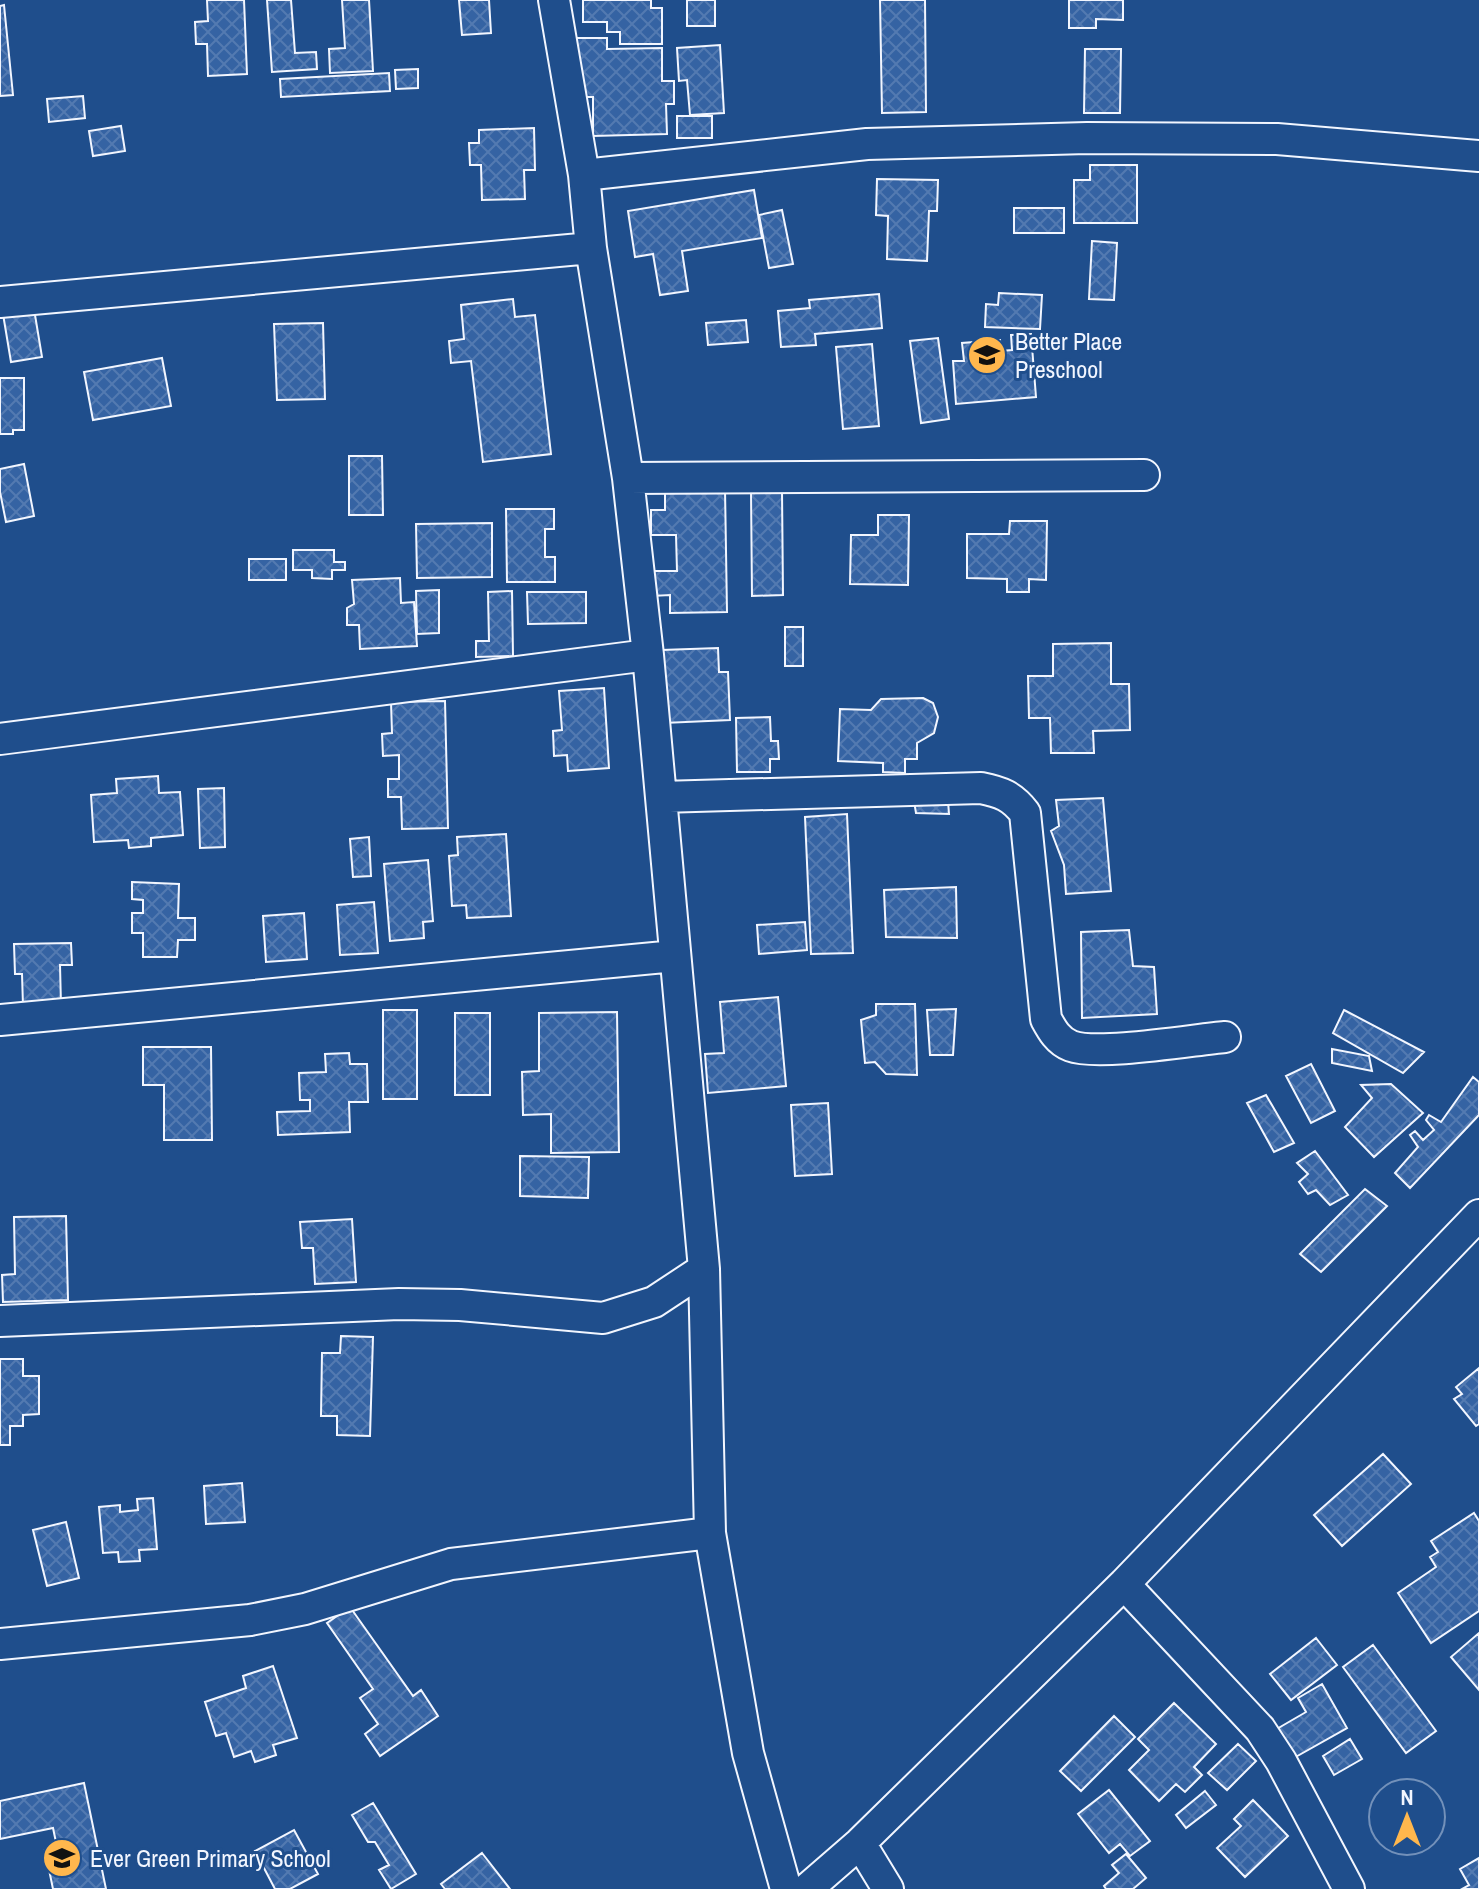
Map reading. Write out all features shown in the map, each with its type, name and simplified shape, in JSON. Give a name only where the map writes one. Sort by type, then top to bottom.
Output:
[{"type":"street","points":[[554,0],[584,175],[591,248],[628,478],[648,655],[704,1269],[710,1533],[748,1753],[786,1889]]},
{"type":"street","points":[[584,175],[867,144],[1087,138],[1277,139],[1479,156]]},
{"type":"street","points":[[0,302],[591,248]]},
{"type":"street","points":[[628,478],[1144,475]]},
{"type":"street","points":[[0,739],[648,655]]},
{"type":"street","points":[[661,797],[981,788],[1001,792],[1016,800],[1025,813],[1046,1019],[1054,1034],[1069,1046],[1094,1050],[1225,1037]]},
{"type":"street","points":[[0,1020],[675,956]]},
{"type":"street","points":[[807,1889],[860,1843],[1124,1584],[1479,1215]]},
{"type":"street","points":[[0,1321],[399,1304],[460,1305],[603,1318],[654,1302],[704,1269]]},
{"type":"street","points":[[0,1644],[250,1620],[305,1609],[451,1564],[710,1533]]},
{"type":"street","points":[[1124,1584],[1260,1729],[1281,1761],[1349,1889]]},
{"type":"street","points":[[860,1843],[888,1889]]},
{"type":"building","points":[[207,0],[244,0],[247,74],[208,76],[207,44],[196,44],[195,22],[208,21]]},
{"type":"building","points":[[267,0],[291,0],[295,53],[316,52],[317,69],[272,72]]},
{"type":"building","points":[[342,0],[369,0],[373,71],[330,73],[329,49],[345,48]]},
{"type":"building","points":[[459,0],[489,0],[491,33],[462,35]]},
{"type":"building","points":[[583,0],[651,0],[651,8],[662,8],[662,44],[620,44],[620,32],[607,32],[607,22],[583,22]]},
{"type":"building","points":[[687,0],[715,0],[715,26],[687,26]]},
{"type":"building","points":[[880,0],[925,0],[926,112],[882,113]]},
{"type":"building","points":[[1069,0],[1123,0],[1123,20],[1096,19],[1096,28],[1069,28]]},
{"type":"building","points":[[4,5],[13,95],[0,96],[0,6]]},
{"type":"building","points":[[572,38],[607,38],[607,49],[662,48],[662,81],[674,81],[674,104],[666,104],[667,134],[593,136],[593,97],[581,97],[581,67],[573,67]]},
{"type":"building","points":[[720,45],[724,113],[690,115],[687,80],[679,81],[677,48]]},
{"type":"building","points":[[1085,49],[1121,49],[1120,113],[1084,113]]},
{"type":"building","points":[[418,69],[418,88],[396,89],[395,70]]},
{"type":"building","points":[[389,73],[390,91],[281,97],[280,79]]},
{"type":"building","points":[[83,96],[85,118],[49,122],[47,99]]},
{"type":"building","points":[[677,116],[712,116],[712,138],[677,138]]},
{"type":"building","points":[[121,126],[125,151],[93,156],[89,131]]},
{"type":"building","points":[[534,128],[535,170],[524,170],[525,199],[482,200],[481,165],[470,165],[469,143],[479,143],[479,130]]},
{"type":"building","points":[[1090,165],[1137,165],[1137,223],[1074,223],[1074,180],[1090,180]]},
{"type":"building","points":[[877,179],[938,180],[937,211],[929,211],[927,261],[887,259],[888,216],[876,215]]},
{"type":"building","points":[[754,190],[762,238],[682,251],[688,291],[660,295],[653,254],[635,257],[628,211]]},
{"type":"building","points":[[1014,208],[1064,208],[1064,233],[1014,233]]},
{"type":"building","points":[[782,210],[793,264],[769,268],[759,215]]},
{"type":"building","points":[[1092,241],[1117,243],[1114,300],[1089,299]]},
{"type":"building","points":[[999,293],[1042,295],[1040,329],[985,327],[986,304],[998,305]]},
{"type":"building","points":[[879,294],[882,328],[815,334],[816,345],[781,347],[778,311],[810,308],[809,300]]},
{"type":"building","points":[[513,299],[515,317],[535,315],[551,454],[483,462],[471,361],[451,363],[449,341],[464,339],[461,305]]},
{"type":"building","points":[[34,309],[42,357],[11,362],[3,314]]},
{"type":"building","points":[[746,320],[748,342],[708,345],[706,323]]},
{"type":"building","points":[[323,323],[325,399],[277,400],[274,324]]},
{"type":"building","points":[[1031,334],[1036,397],[956,404],[953,361],[964,361],[962,343],[1000,340],[1001,351],[1012,350],[1011,335]]},
{"type":"building","points":[[938,338],[949,419],[921,423],[910,341]]},
{"type":"building","points":[[872,344],[879,426],[843,429],[836,347]]},
{"type":"building","points":[[162,358],[171,406],[93,420],[84,372]]},
{"type":"building","points":[[0,378],[24,378],[24,430],[13,430],[13,434],[0,434]]},
{"type":"building","points":[[349,456],[382,456],[383,515],[349,515]]},
{"type":"building","points":[[24,464],[34,516],[6,522],[0,492],[0,469]]},
{"type":"building","points":[[725,489],[727,612],[670,613],[670,595],[652,596],[651,571],[677,571],[676,535],[651,535],[651,510],[665,510],[665,491]]},
{"type":"building","points":[[751,491],[782,491],[783,595],[752,596]]},
{"type":"building","points":[[506,509],[554,509],[554,529],[545,529],[545,557],[555,557],[555,582],[507,582]]},
{"type":"building","points":[[878,515],[909,515],[908,585],[850,584],[851,535],[878,535]]},
{"type":"building","points":[[1010,521],[1047,521],[1046,580],[1029,579],[1029,592],[1007,592],[1007,579],[967,578],[967,534],[1009,534]]},
{"type":"building","points":[[492,523],[492,577],[417,578],[416,524]]},
{"type":"building","points":[[293,550],[334,550],[334,562],[345,562],[345,570],[332,570],[332,579],[312,578],[312,570],[293,570]]},
{"type":"building","points":[[249,559],[286,559],[286,580],[249,580]]},
{"type":"building","points":[[400,578],[401,603],[414,602],[417,646],[360,649],[359,625],[347,625],[347,608],[354,604],[352,580]]},
{"type":"building","points":[[439,590],[439,633],[417,634],[416,591]]},
{"type":"building","points":[[512,591],[513,656],[476,657],[476,641],[489,641],[488,592]]},
{"type":"building","points":[[527,592],[586,592],[586,623],[528,624]]},
{"type":"building","points":[[785,627],[803,627],[803,666],[785,666]]},
{"type":"building","points":[[1111,643],[1111,684],[1129,684],[1130,730],[1093,731],[1094,753],[1051,753],[1050,718],[1029,718],[1028,676],[1053,676],[1053,644]]},
{"type":"building","points":[[718,648],[719,672],[728,672],[730,720],[664,723],[662,650]]},
{"type":"building","points":[[604,688],[609,768],[568,771],[567,755],[554,756],[553,731],[562,730],[559,691]]},
{"type":"building","points":[[923,698],[933,703],[938,717],[934,733],[917,743],[917,759],[905,759],[905,773],[883,772],[883,763],[838,761],[840,709],[871,710],[881,699]]},
{"type":"building","points":[[445,701],[448,828],[402,829],[401,797],[388,797],[388,779],[399,779],[399,755],[383,756],[382,734],[392,733],[391,702]]},
{"type":"building","points":[[770,717],[771,741],[778,741],[779,759],[770,759],[770,772],[737,772],[736,718]]},
{"type":"building","points":[[158,776],[159,793],[180,792],[183,835],[151,838],[151,846],[129,848],[128,840],[94,842],[91,795],[117,793],[116,779]]},
{"type":"building","points":[[224,788],[225,847],[200,848],[198,789]]},
{"type":"building","points":[[1103,798],[1111,891],[1066,894],[1064,865],[1051,831],[1059,826],[1056,800]]},
{"type":"building","points":[[914,801],[948,801],[949,814],[916,813]]},
{"type":"building","points":[[847,814],[853,953],[811,954],[805,817]]},
{"type":"building","points":[[506,834],[511,916],[467,918],[466,905],[452,906],[449,856],[458,855],[457,837]]},
{"type":"building","points":[[369,837],[371,876],[353,877],[350,839]]},
{"type":"building","points":[[428,860],[433,921],[423,922],[424,938],[390,941],[384,864]]},
{"type":"building","points":[[132,882],[179,884],[178,918],[195,918],[195,940],[178,940],[177,957],[143,957],[143,933],[132,933],[132,913],[143,913],[143,900],[132,899]]},
{"type":"building","points":[[956,887],[957,938],[886,937],[884,890]]},
{"type":"building","points":[[374,902],[378,953],[340,955],[337,905]]},
{"type":"building","points":[[304,913],[307,959],[266,962],[263,916]]},
{"type":"building","points":[[805,922],[807,950],[759,954],[757,925]]},
{"type":"building","points":[[1129,930],[1133,966],[1154,967],[1157,1014],[1082,1018],[1081,932]]},
{"type":"building","points":[[71,943],[72,965],[60,965],[61,1005],[23,1006],[22,974],[15,974],[14,944]]},
{"type":"building","points":[[778,997],[786,1086],[708,1093],[705,1054],[724,1053],[720,1002]]},
{"type":"building","points":[[876,1004],[915,1004],[917,1075],[886,1074],[875,1062],[865,1063],[861,1020],[876,1015]]},
{"type":"building","points":[[956,1009],[953,1055],[930,1055],[927,1010]]},
{"type":"building","points":[[383,1010],[417,1010],[417,1099],[383,1099]]},
{"type":"building","points":[[1344,1010],[1424,1052],[1403,1073],[1333,1033]]},
{"type":"building","points":[[617,1012],[619,1152],[551,1153],[551,1114],[523,1115],[522,1072],[539,1071],[539,1013]]},
{"type":"building","points":[[455,1013],[490,1013],[490,1095],[455,1095]]},
{"type":"building","points":[[143,1047],[211,1047],[212,1140],[164,1140],[164,1085],[143,1085]]},
{"type":"building","points":[[1332,1049],[1369,1056],[1372,1071],[1332,1063]]},
{"type":"building","points":[[349,1053],[350,1064],[367,1064],[368,1102],[349,1102],[350,1132],[278,1135],[277,1112],[310,1111],[310,1100],[300,1100],[299,1073],[326,1072],[325,1054]]},
{"type":"building","points":[[1311,1064],[1335,1111],[1311,1123],[1286,1076]]},
{"type":"building","points":[[1473,1077],[1479,1082],[1479,1115],[1410,1188],[1395,1173],[1418,1147],[1410,1135],[1415,1131],[1423,1140],[1434,1130],[1426,1120],[1429,1115],[1441,1122]]},
{"type":"building","points":[[1391,1084],[1423,1113],[1374,1157],[1345,1127],[1372,1098],[1361,1085]]},
{"type":"building","points":[[1266,1095],[1294,1143],[1274,1152],[1247,1103]]},
{"type":"building","points":[[828,1103],[832,1174],[795,1176],[791,1105]]},
{"type":"building","points":[[1315,1151],[1348,1195],[1330,1205],[1316,1190],[1308,1194],[1299,1182],[1308,1174],[1297,1163]]},
{"type":"building","points":[[520,1156],[589,1157],[588,1198],[520,1196]]},
{"type":"building","points":[[1365,1189],[1387,1206],[1321,1272],[1300,1254]]},
{"type":"building","points":[[66,1216],[68,1300],[3,1302],[2,1275],[15,1274],[14,1217]]},
{"type":"building","points":[[352,1219],[356,1282],[315,1284],[313,1248],[302,1248],[300,1222]]},
{"type":"building","points":[[341,1336],[373,1337],[370,1436],[337,1435],[337,1416],[321,1416],[322,1353],[340,1353]]},
{"type":"building","points":[[0,1359],[23,1359],[23,1376],[39,1376],[39,1414],[23,1415],[23,1426],[10,1426],[10,1445],[0,1445]]},
{"type":"building","points":[[1479,1368],[1479,1424],[1476,1426],[1454,1399],[1462,1394],[1456,1387]]},
{"type":"building","points":[[1383,1454],[1411,1484],[1342,1546],[1314,1515]]},
{"type":"building","points":[[242,1483],[245,1522],[206,1524],[204,1486]]},
{"type":"building","points":[[153,1498],[157,1549],[139,1550],[140,1561],[119,1562],[118,1552],[103,1553],[99,1507],[120,1505],[120,1512],[138,1510],[137,1499]]},
{"type":"building","points":[[1474,1513],[1479,1521],[1479,1611],[1431,1643],[1398,1593],[1436,1567],[1430,1557],[1438,1552],[1431,1541]]},
{"type":"building","points":[[66,1522],[79,1578],[47,1586],[33,1530]]},
{"type":"building","points":[[350,1607],[413,1696],[421,1690],[438,1716],[380,1756],[365,1734],[378,1724],[360,1698],[373,1689],[327,1623]]},
{"type":"building","points":[[1479,1633],[1479,1690],[1451,1657]]},
{"type":"building","points":[[1316,1638],[1337,1665],[1291,1700],[1270,1674]]},
{"type":"building","points":[[1373,1645],[1436,1731],[1406,1753],[1343,1667]]},
{"type":"building","points":[[273,1666],[297,1738],[273,1745],[276,1755],[255,1762],[251,1751],[234,1757],[226,1733],[216,1736],[205,1702],[246,1688],[243,1676]]},
{"type":"building","points":[[1322,1684],[1347,1728],[1292,1759],[1275,1730],[1306,1712],[1298,1698]]},
{"type":"building","points":[[1174,1703],[1216,1744],[1194,1767],[1202,1775],[1185,1792],[1176,1784],[1159,1801],[1129,1770],[1149,1750],[1138,1739]]},
{"type":"building","points":[[1114,1716],[1135,1737],[1081,1791],[1060,1771]]},
{"type":"building","points":[[1350,1739],[1362,1759],[1334,1775],[1323,1756]]},
{"type":"building","points":[[1238,1744],[1256,1761],[1227,1790],[1208,1773]]},
{"type":"building","points":[[84,1783],[106,1889],[53,1889],[45,1850],[57,1847],[53,1828],[0,1839],[0,1801]]},
{"type":"building","points":[[1109,1790],[1150,1841],[1130,1856],[1120,1844],[1109,1853],[1078,1814]]},
{"type":"building","points":[[1205,1791],[1216,1805],[1186,1828],[1176,1815]]},
{"type":"building","points":[[1253,1800],[1288,1836],[1245,1877],[1217,1848],[1241,1826],[1234,1819]]},
{"type":"building","points":[[373,1803],[416,1874],[391,1889],[379,1870],[389,1865],[375,1842],[368,1842],[352,1815]]},
{"type":"building","points":[[294,1830],[318,1874],[290,1889],[275,1889],[255,1851]]},
{"type":"building","points":[[482,1853],[510,1889],[445,1889],[441,1884]]},
{"type":"building","points":[[1126,1854],[1146,1878],[1133,1889],[1106,1889],[1104,1886],[1119,1873],[1112,1865]]},
{"type":"building","points":[[1479,1858],[1479,1889],[1462,1889],[1469,1885],[1460,1869]]},
{"type":"place","name":"Better Place Preschool","points":[[987,355]]},
{"type":"place","name":"Ever Green Primary School","points":[[62,1858]]}]
